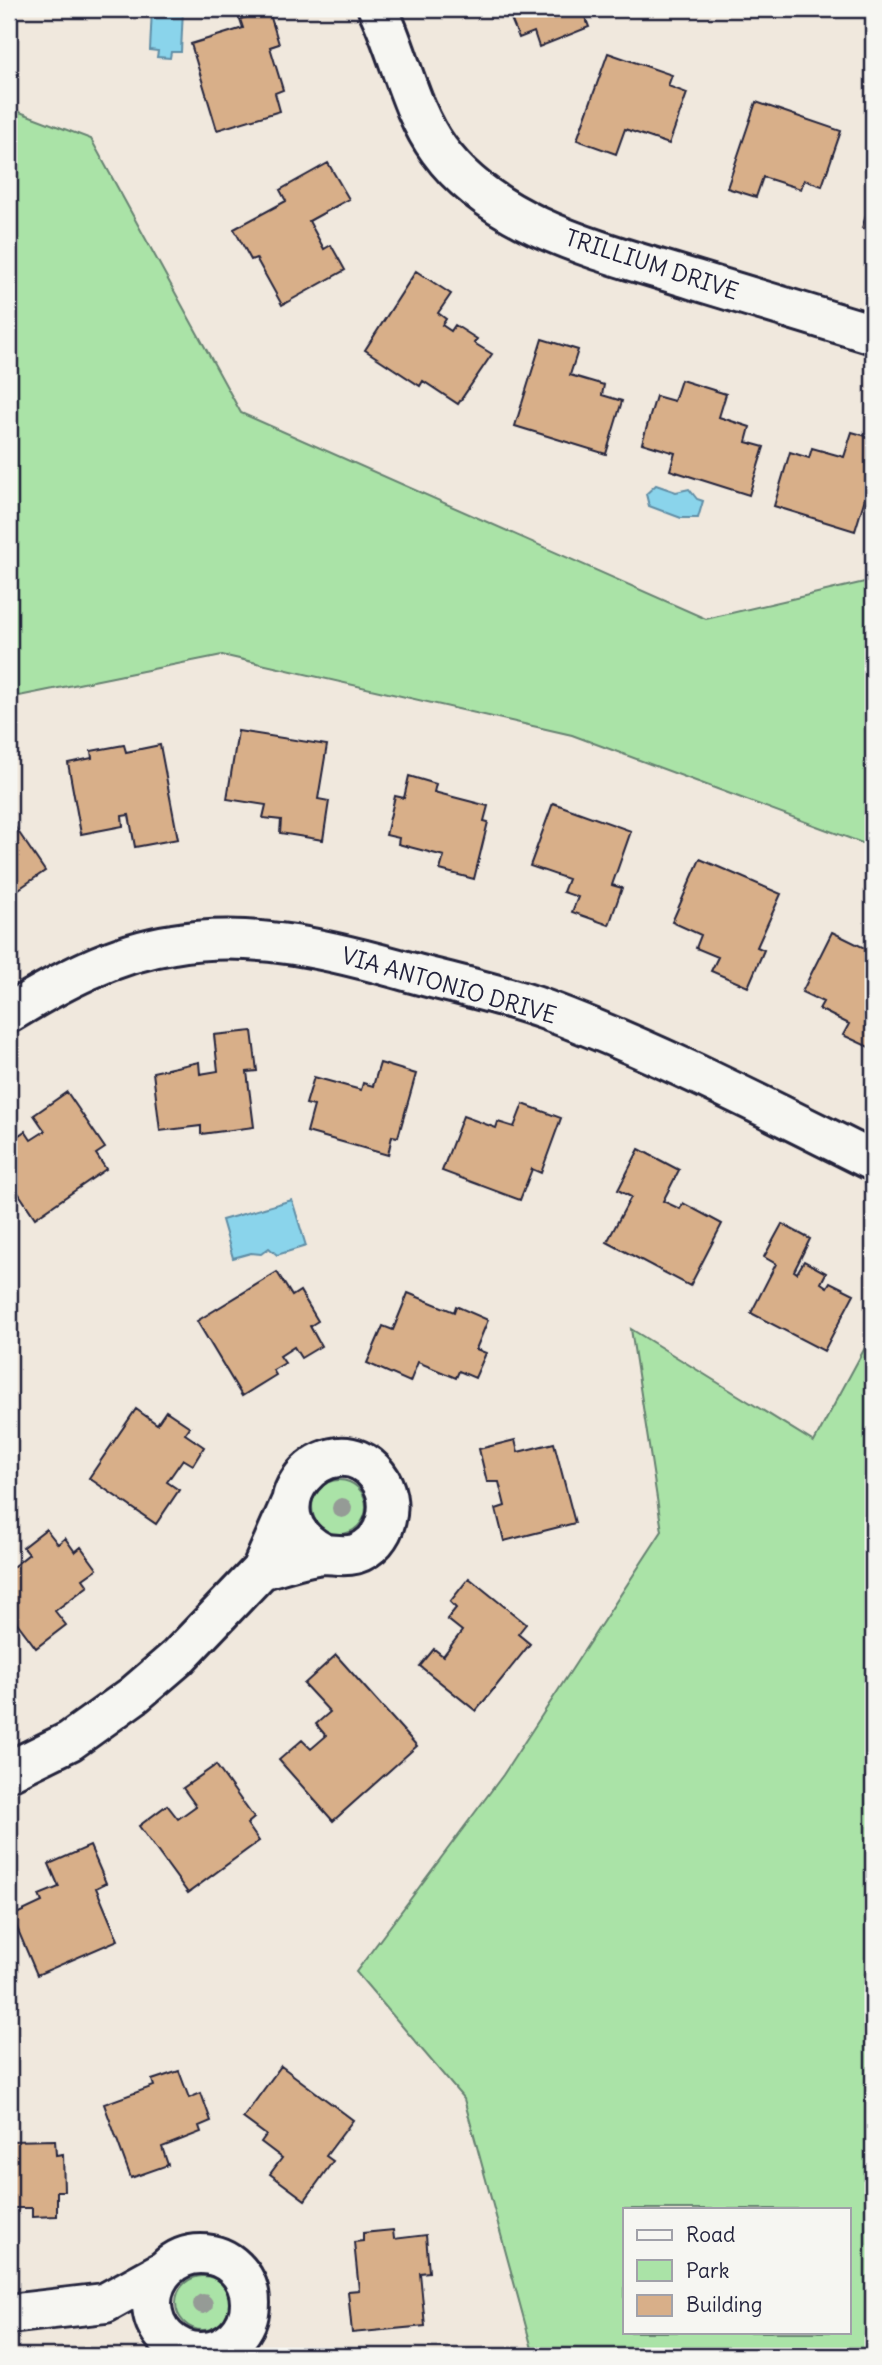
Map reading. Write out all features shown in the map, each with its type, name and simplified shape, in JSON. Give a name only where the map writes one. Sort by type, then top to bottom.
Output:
[{"type":"street","name":"TRILLIUM DRIVE","points":[[379,9],[423,124],[438,150],[459,174],[481,193],[510,211],[580,244],[873,334]]},
{"type":"street","name":"VIA ANTONIO DRIVE","points":[[9,1013],[65,979],[120,958],[173,944],[225,940],[268,941],[333,952],[543,1009],[629,1042],[873,1161]]},
{"type":"street","points":[[9,1771],[70,1741],[134,1695],[177,1658],[261,1570],[290,1504],[293,1488],[315,1464],[330,1458],[346,1458],[362,1463],[380,1479],[388,1502],[388,1518],[382,1533],[357,1553],[340,1557],[310,1547],[299,1535],[292,1521],[290,1504]]},
{"type":"street","points":[[261,1570],[325,1554]]},
{"type":"street","points":[[9,2314],[105,2303],[163,2271],[176,2260],[191,2254],[207,2253],[223,2258],[246,2280],[250,2312],[244,2328],[233,2340],[219,2349],[204,2352],[187,2350],[173,2343],[140,2317],[105,2303]]},
{"type":"street","points":[[162,2332],[154,2317],[152,2301],[163,2271]]},
{"type":"green space","points":[[9,108],[91,139],[241,413],[706,619],[873,580],[873,847],[572,735],[222,655],[9,698]]},
{"type":"green space","points":[[631,1329],[814,1442],[873,1333],[873,2356],[534,2356],[464,2099],[356,1972],[503,1775],[662,1531]]},
{"type":"green space","points":[[339,1480],[358,1488],[366,1507],[358,1526],[339,1534],[320,1526],[312,1507],[320,1488]]},
{"type":"green space","points":[[203,2276],[222,2284],[230,2303],[222,2322],[203,2330],[184,2322],[176,2303],[184,2284]]},
{"type":"water","points":[[152,9],[183,9],[181,52],[171,52],[170,58],[157,57],[158,51],[150,50]]},
{"type":"water","points":[[656,485],[676,492],[689,489],[697,499],[703,501],[698,518],[681,518],[649,506],[646,494]]},
{"type":"water","points":[[292,1200],[306,1246],[277,1255],[269,1248],[261,1254],[251,1253],[233,1258],[222,1220]]},
{"type":"building","points":[[507,9],[582,9],[589,27],[539,47],[534,32],[519,38]]},
{"type":"building","points":[[269,11],[279,44],[270,47],[283,90],[275,93],[280,111],[217,130],[191,44],[243,28],[240,19]]},
{"type":"building","points":[[608,53],[672,75],[668,86],[687,93],[669,144],[625,129],[616,154],[577,140]]},
{"type":"building","points":[[756,102],[841,131],[822,186],[804,180],[801,189],[763,177],[756,197],[727,188]]},
{"type":"building","points":[[328,163],[349,199],[309,221],[324,249],[331,245],[345,270],[282,305],[256,258],[251,260],[234,229],[286,201],[280,190]]},
{"type":"building","points":[[873,195],[873,232],[862,228]]},
{"type":"building","points":[[416,271],[451,294],[438,313],[446,319],[442,325],[451,331],[455,325],[477,339],[474,343],[492,354],[458,404],[423,381],[420,386],[365,350]]},
{"type":"building","points":[[542,339],[578,350],[570,375],[604,385],[602,395],[622,401],[606,454],[515,426]]},
{"type":"building","points":[[681,380],[726,394],[719,417],[750,427],[746,442],[764,447],[749,495],[670,470],[675,453],[642,443],[656,396],[674,401]]},
{"type":"building","points":[[852,432],[873,438],[873,497],[866,495],[855,531],[774,506],[790,452],[809,458],[812,448],[844,457]]},
{"type":"building","points":[[238,731],[327,745],[318,799],[329,801],[323,840],[280,833],[281,820],[263,818],[266,805],[227,799]]},
{"type":"building","points":[[124,745],[126,752],[160,745],[178,839],[135,847],[129,815],[122,816],[123,826],[81,834],[68,763],[92,758],[91,751]]},
{"type":"building","points":[[409,776],[436,784],[434,792],[488,806],[484,821],[488,822],[474,879],[440,870],[444,856],[398,844],[399,838],[386,835],[395,796],[404,798]]},
{"type":"building","points":[[553,803],[631,831],[612,885],[622,888],[609,925],[572,912],[578,897],[563,892],[568,879],[530,866]]},
{"type":"building","points":[[9,818],[45,871],[10,895],[9,892]]},
{"type":"building","points":[[700,859],[781,894],[757,947],[764,950],[748,987],[711,971],[718,957],[696,948],[701,935],[672,922]]},
{"type":"building","points":[[832,932],[873,952],[873,1049],[843,1035],[849,1024],[819,1009],[823,1002],[802,992]]},
{"type":"building","points":[[252,1031],[257,1071],[247,1072],[254,1127],[201,1134],[201,1126],[160,1131],[153,1072],[199,1062],[200,1074],[218,1071],[214,1035]]},
{"type":"building","points":[[380,1063],[416,1074],[398,1137],[392,1136],[388,1155],[307,1132],[314,1106],[306,1104],[314,1077],[361,1090],[363,1083],[373,1086]]},
{"type":"building","points":[[67,1092],[105,1148],[96,1154],[106,1169],[35,1218],[9,1179],[9,1133],[13,1139],[25,1131],[31,1140],[45,1131],[34,1115]]},
{"type":"building","points":[[523,1104],[561,1118],[541,1173],[532,1169],[520,1200],[442,1171],[463,1116],[496,1128],[498,1122],[514,1127]]},
{"type":"building","points":[[639,1149],[679,1170],[663,1201],[680,1209],[683,1203],[722,1224],[690,1286],[607,1242],[631,1197],[618,1190]]},
{"type":"building","points":[[782,1224],[810,1239],[794,1271],[797,1273],[804,1261],[826,1273],[821,1283],[827,1287],[830,1282],[854,1294],[824,1351],[751,1313],[776,1264],[764,1257]]},
{"type":"building","points":[[277,1272],[292,1296],[300,1291],[318,1321],[310,1326],[321,1346],[301,1358],[294,1347],[280,1356],[285,1363],[273,1370],[276,1375],[242,1396],[197,1321]]},
{"type":"building","points":[[408,1293],[454,1312],[456,1306],[488,1320],[476,1349],[486,1353],[475,1378],[459,1371],[456,1378],[418,1362],[410,1382],[367,1363],[383,1326],[393,1330]]},
{"type":"building","points":[[136,1409],[157,1424],[166,1411],[190,1427],[185,1434],[204,1447],[193,1465],[183,1459],[167,1482],[179,1490],[156,1524],[89,1478]]},
{"type":"building","points":[[515,1440],[518,1452],[554,1443],[575,1523],[504,1541],[496,1509],[505,1506],[499,1482],[487,1482],[479,1449]]},
{"type":"building","points":[[46,1529],[58,1544],[65,1538],[75,1552],[81,1547],[97,1569],[83,1579],[88,1586],[55,1611],[66,1625],[36,1648],[9,1612],[9,1570],[29,1554],[23,1547]]},
{"type":"building","points":[[469,1578],[526,1624],[518,1634],[530,1644],[476,1711],[420,1666],[434,1649],[443,1656],[462,1631],[447,1619],[456,1608],[450,1602]]},
{"type":"building","points":[[336,1655],[417,1746],[333,1821],[279,1760],[302,1740],[311,1749],[326,1736],[316,1724],[330,1712],[304,1684]]},
{"type":"building","points":[[216,1765],[254,1818],[247,1824],[259,1841],[188,1893],[139,1826],[167,1805],[178,1819],[196,1806],[183,1788]]},
{"type":"building","points":[[90,1846],[106,1883],[96,1888],[118,1940],[37,1975],[12,1916],[42,1902],[39,1895],[59,1887],[49,1864]]},
{"type":"building","points":[[281,2066],[353,2120],[326,2156],[333,2161],[305,2200],[270,2174],[282,2158],[261,2142],[266,2135],[243,2118]]},
{"type":"building","points":[[179,2071],[189,2098],[201,2093],[211,2121],[199,2126],[201,2132],[162,2147],[168,2165],[131,2178],[104,2104],[154,2086],[152,2080]]},
{"type":"building","points":[[55,2140],[56,2155],[63,2154],[64,2191],[57,2191],[57,2216],[32,2217],[32,2208],[9,2208],[9,2141]]},
{"type":"building","points":[[393,2230],[394,2239],[426,2235],[429,2272],[420,2273],[425,2326],[352,2333],[348,2291],[359,2290],[354,2242],[363,2241],[363,2233]]}]
